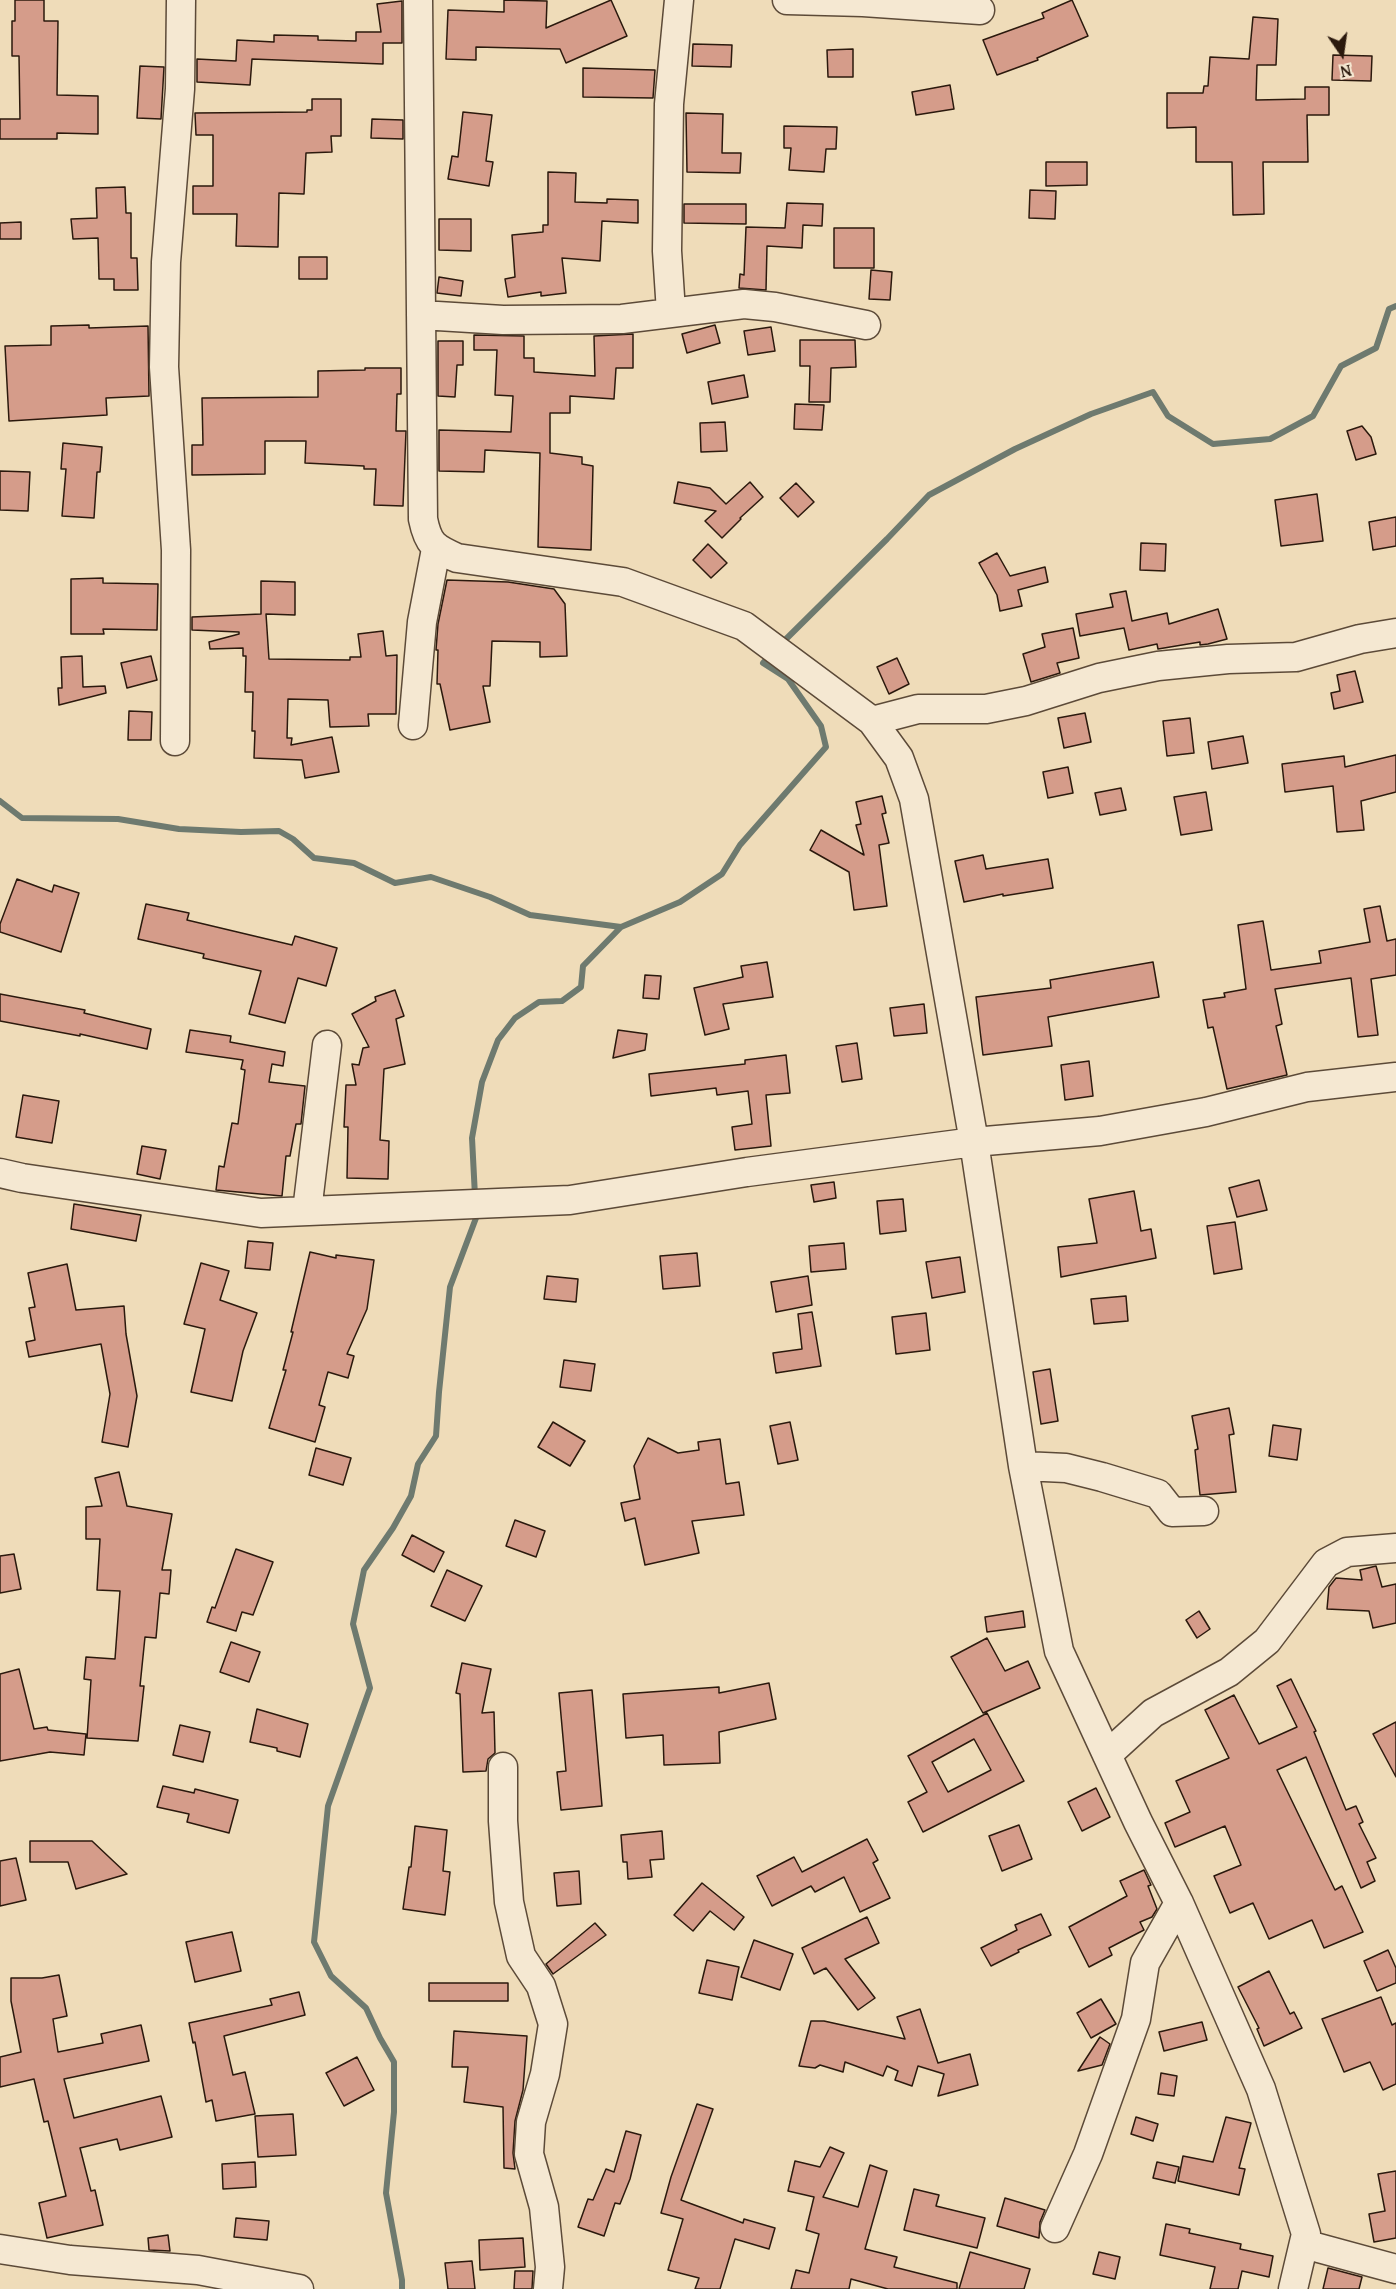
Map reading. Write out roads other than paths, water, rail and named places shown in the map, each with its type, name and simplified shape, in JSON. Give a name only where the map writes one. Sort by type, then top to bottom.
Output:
[{"type":"street","points":[[175,741],[177,550],[164,367],[166,262],[180,89],[181,0]]},
{"type":"street","points":[[418,0],[423,519],[426,535],[436,549],[457,558],[623,582],[744,626],[872,721],[899,758],[914,799],[974,1142],[1023,1466],[1059,1651],[1138,1822],[1179,1903],[1261,2089],[1306,2234],[1293,2289]]},
{"type":"street","points":[[671,312],[667,251],[669,104],[679,0]]},
{"type":"street","points":[[787,0],[863,2],[980,10]]},
{"type":"street","points":[[421,315],[503,320],[622,319],[744,304],[775,307],[866,325]]},
{"type":"street","points":[[413,725],[422,622],[436,549]]},
{"type":"street","points":[[872,721],[918,709],[986,709],[1026,701],[1099,678],[1158,666],[1228,658],[1296,657],[1360,639],[1396,633]]},
{"type":"street","points":[[307,1211],[327,1045]]},
{"type":"street","points":[[0,1173],[261,1213],[570,1200],[747,1172],[974,1142],[1100,1131],[1206,1112],[1307,1087],[1396,1077]]},
{"type":"street","points":[[1023,1466],[1066,1468],[1093,1474],[1158,1494],[1172,1512],[1204,1511]]},
{"type":"street","points":[[1107,1755],[1153,1713],[1229,1672],[1267,1641],[1326,1563],[1347,1552],[1396,1548]]},
{"type":"street","points":[[503,1767],[503,1821],[509,1902],[521,1956],[541,1986],[553,2024],[545,2074],[531,2122],[530,2154],[544,2207],[550,2267],[548,2289]]},
{"type":"street","points":[[1055,2228],[1088,2154],[1136,2019],[1145,1963],[1179,1903]]},
{"type":"street","points":[[1304,2244],[1396,2269]]},
{"type":"street","points":[[0,2249],[70,2260],[198,2270],[299,2289]]},
{"type":"waterway","points":[[780,645],[929,495],[1015,449],[1091,414],[1153,392],[1168,416],[1213,444],[1270,439],[1313,416],[1341,366],[1376,348],[1389,309],[1396,306]]},
{"type":"waterway","points":[[475,1196],[472,1138],[482,1082],[498,1040],[515,1018],[539,1002],[562,1001],[581,987],[583,966],[621,927],[680,902],[722,874],[740,845],[826,747],[821,726],[788,679],[763,663],[771,654]]},
{"type":"waterway","points":[[0,801],[22,818],[118,819],[179,829],[279,831],[293,839],[314,858],[354,863],[395,883],[431,877],[490,897],[530,915],[621,927]]},
{"type":"waterway","points":[[402,2289],[386,2193],[394,2112],[394,2062],[366,2008],[331,1976],[314,1942],[328,1806],[370,1688],[353,1624],[364,1570],[393,1528],[411,1496],[418,1464],[436,1436],[450,1287],[476,1218],[475,1212]]}]
